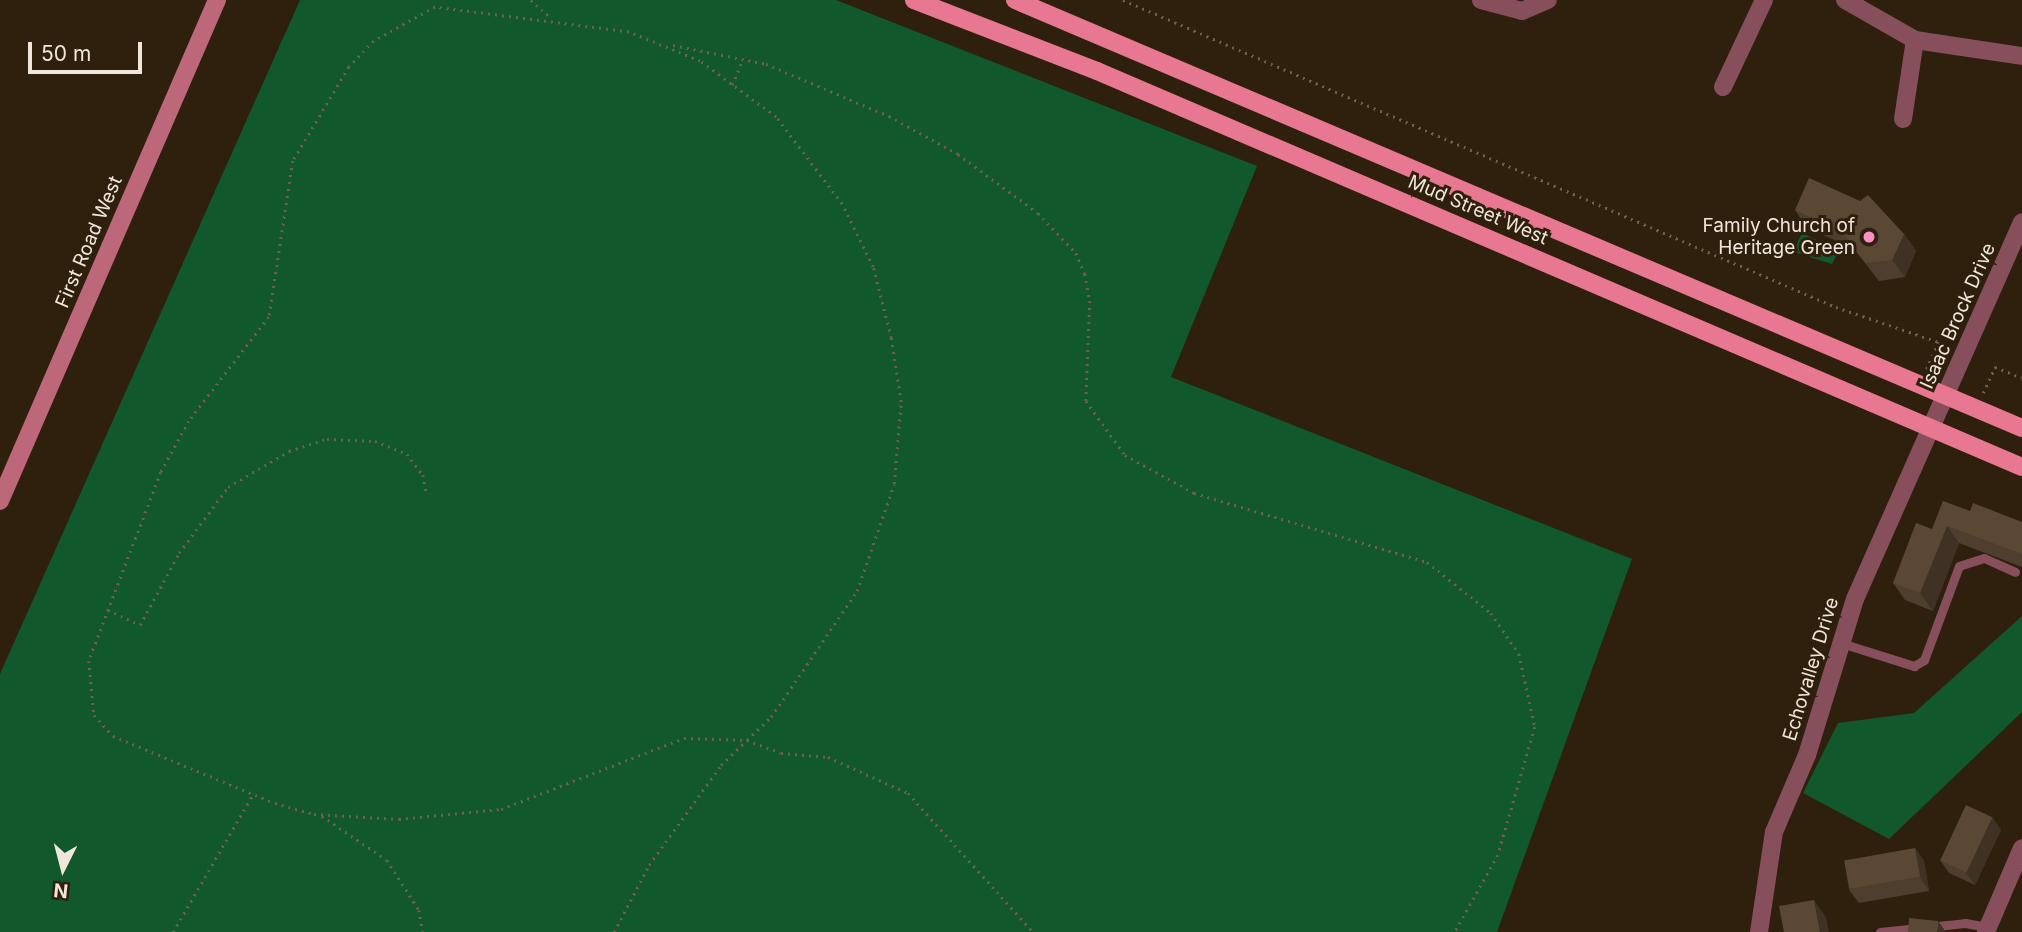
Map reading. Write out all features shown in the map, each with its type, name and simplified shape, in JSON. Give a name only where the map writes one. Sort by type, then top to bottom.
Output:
[{"type":"main road","name":"Mud Street West","points":[[914,0],[1097,71],[2022,467]]},
{"type":"main road","name":"Mud Street West","points":[[1015,0],[1947,390],[2022,428]]},
{"type":"street","name":"First Road West","points":[[0,501],[217,0]]},
{"type":"street","points":[[1481,0],[1522,11],[1548,0]]},
{"type":"street","points":[[1724,87],[1763,0]]},
{"type":"street","points":[[1845,0],[1915,40],[2022,55]]},
{"type":"street","points":[[1903,119],[1915,40]]},
{"type":"street","name":"Isaac Brock Drive","points":[[1933,427],[1947,390],[2020,232]]},
{"type":"street","name":"Echovalley Drive","points":[[1759,932],[1770,842],[1841,643],[1933,427]]},
{"type":"street","points":[[1987,930],[2022,848]]},
{"type":"lane","points":[[1841,643],[1914,666],[1924,660],[1959,566],[1983,558],[2015,572]]},
{"type":"lane","points":[[1880,932],[1965,923],[1987,930]]},
{"type":"path","points":[[441,0],[435,7],[374,41],[322,105],[293,161],[269,317],[174,446],[107,610],[87,682],[103,727],[253,794],[321,814],[456,818],[546,794],[684,738],[747,740],[853,763],[908,793],[1033,932]]},
{"type":"path","points":[[531,0],[551,18]]},
{"type":"path","points":[[1123,0],[1836,307],[1939,342],[1926,371],[1947,390],[1983,394],[1995,367],[2022,378]]},
{"type":"path","points":[[435,7],[551,18],[743,59],[889,116],[958,154],[1038,213],[1076,253],[1085,274],[1086,401],[1125,455],[1194,493],[1427,562],[1492,613],[1519,654],[1535,727],[1498,855],[1455,932]]},
{"type":"path","points":[[614,932],[649,865],[721,765],[747,740],[817,654],[857,591],[881,537],[894,484],[901,402],[873,267],[842,204],[776,117],[733,85],[668,44]]},
{"type":"path","points":[[733,85],[743,59]]},
{"type":"path","points":[[107,610],[139,625],[179,553],[228,487],[289,451],[347,437],[375,441],[407,454],[424,475],[427,495]]},
{"type":"path","points":[[173,932],[253,794]]},
{"type":"path","points":[[321,814],[387,860],[419,910],[423,932]]},
{"type":"green space","points":[[300,0],[836,0],[1257,166],[1171,377],[1632,559],[1497,932],[0,932],[0,674]]},
{"type":"green space","points":[[1802,233],[1839,251],[1832,264],[1793,252]]},
{"type":"green space","points":[[2022,616],[2022,712],[1889,839],[1803,793],[1838,723],[1914,713]]},
{"type":"building","points":[[1809,178],[1860,201],[1868,195],[1904,234],[1892,260],[1866,263],[1841,231],[1795,210]]},
{"type":"building","points":[[1943,501],[1970,511],[1973,503],[2022,522],[2022,554],[1947,526],[1920,593],[1893,583],[1916,523],[1932,529]]},
{"type":"building","points":[[1966,805],[1992,817],[1967,873],[1940,860]]},
{"type":"building","points":[[1915,848],[1920,877],[1849,889],[1844,861]]},
{"type":"building","points":[[1814,900],[1820,932],[1784,932],[1779,906]]},
{"type":"building","points":[[1909,918],[1938,921],[1937,932],[1908,932]]},
{"type":"place","name":"Family Church of Heritage Green","points":[[1869,237]]}]
